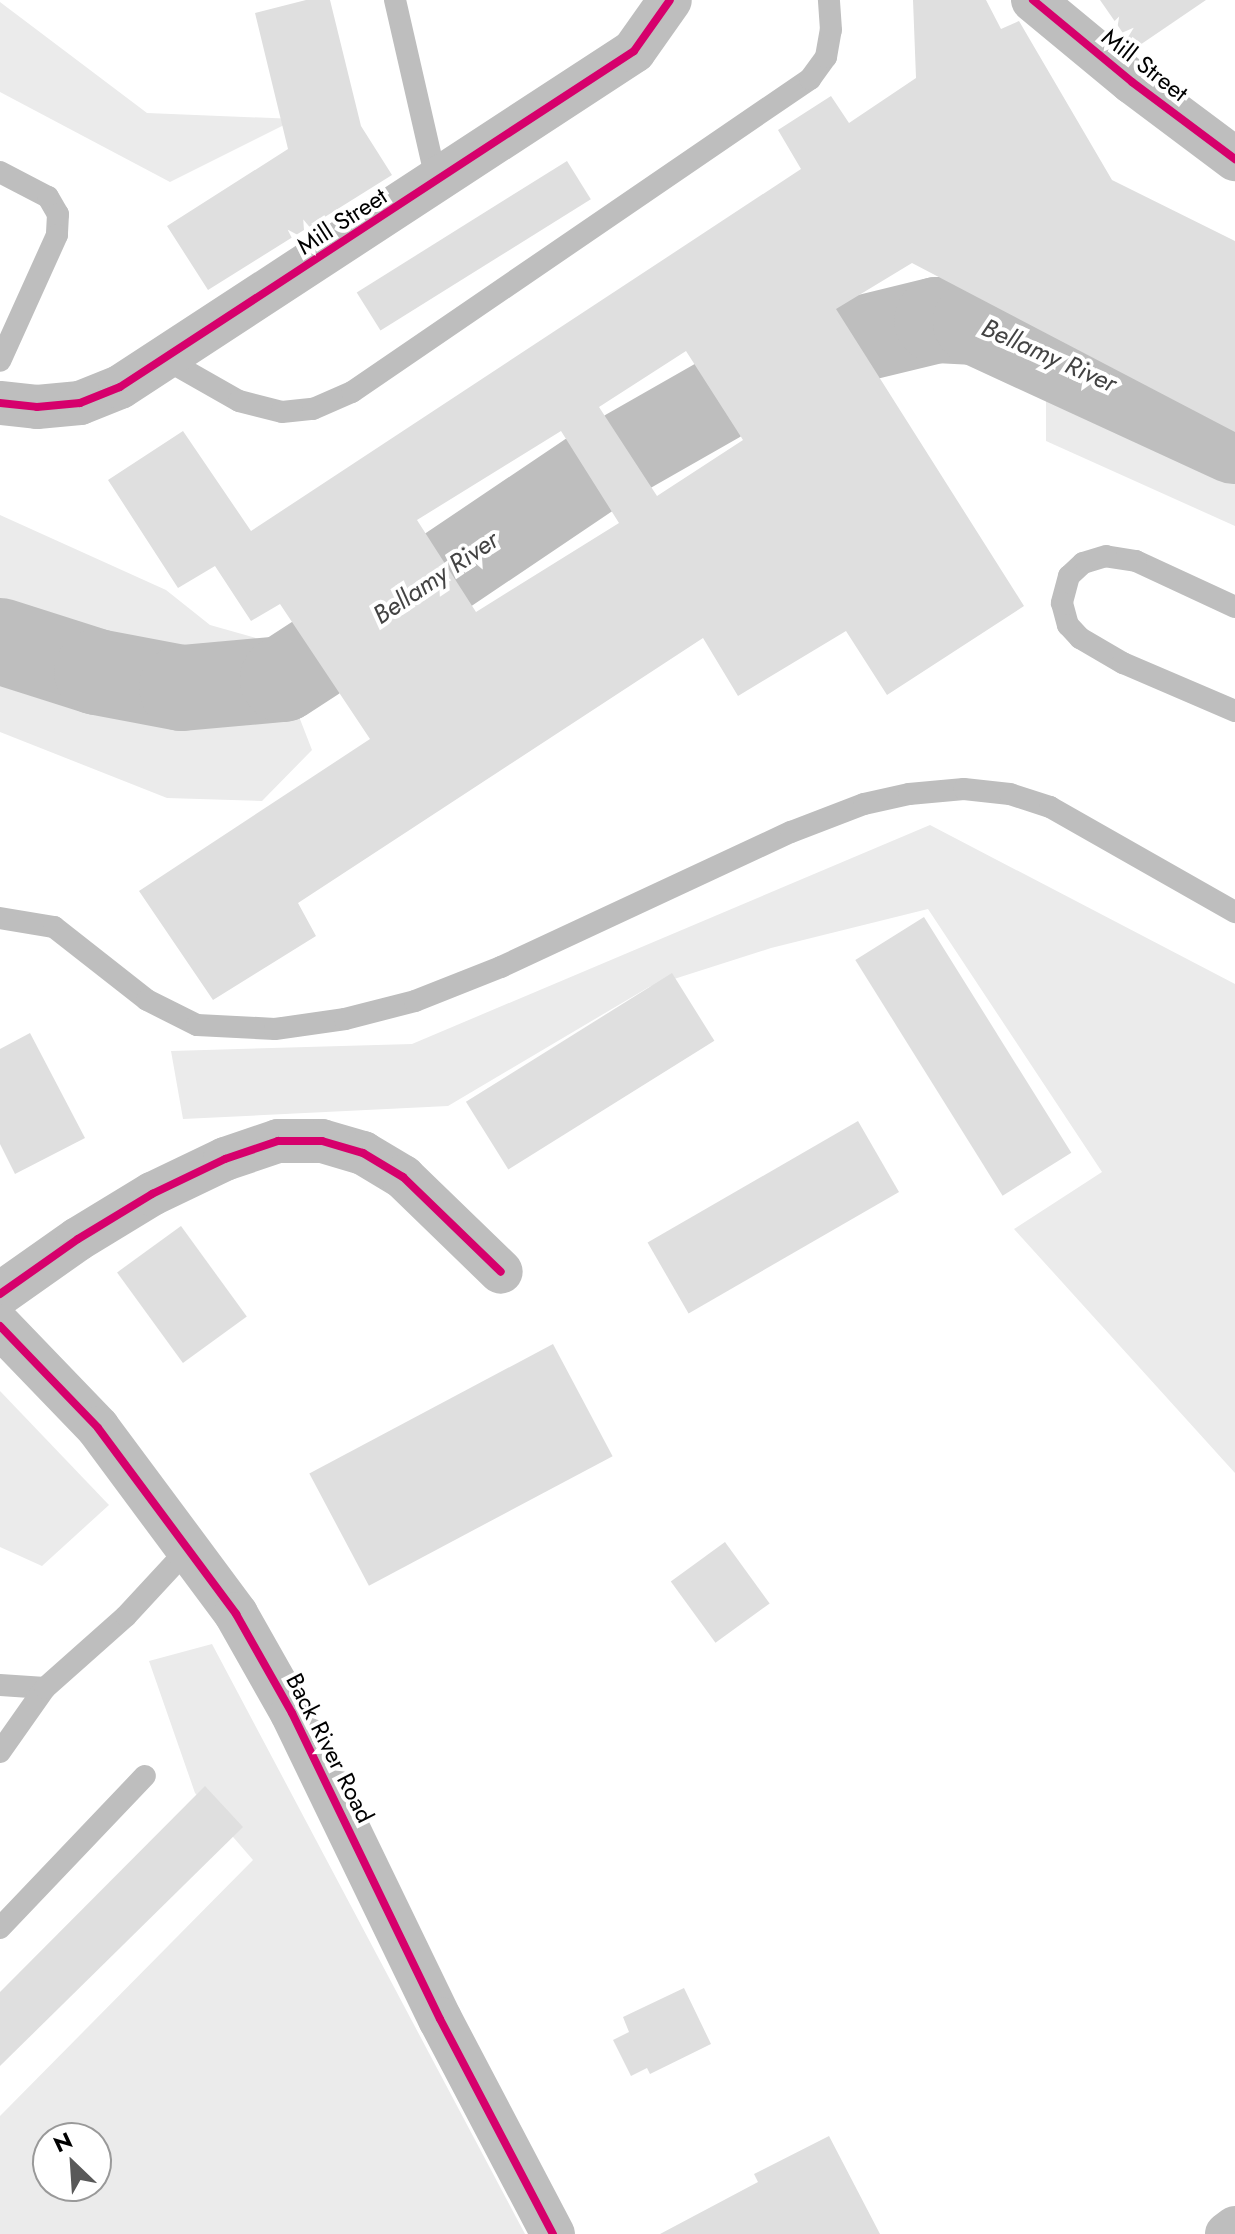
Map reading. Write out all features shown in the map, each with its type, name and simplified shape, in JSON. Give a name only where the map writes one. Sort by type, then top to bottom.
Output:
[{"type":"street","name":"Mill Street","points":[[0,403],[37,407],[80,403],[120,387],[437,183],[634,51],[670,0]]},
{"type":"street","name":"Mill Street","points":[[1033,0],[1132,82],[1235,159]]},
{"type":"street","points":[[0,1294],[78,1239],[152,1194],[225,1159],[278,1141],[322,1141],[363,1153],[403,1177],[501,1272]]},
{"type":"street","name":"Back River Road","points":[[0,1326],[98,1428],[236,1614],[292,1713],[440,2019],[553,2234]]},
{"type":"street","points":[[1227,2234],[1235,2228]]},
{"type":"lane","points":[[395,0],[437,183]]},
{"type":"lane","points":[[165,359],[239,401],[282,412],[313,409],[352,392],[810,79],[826,57],[831,30],[829,0]]},
{"type":"lane","points":[[0,172],[48,197],[58,214],[57,235],[0,361]]},
{"type":"lane","points":[[1235,607],[1136,561],[1106,556],[1083,563],[1069,576],[1062,603],[1068,625],[1080,638],[1123,663],[1235,711]]},
{"type":"lane","points":[[0,918],[54,927],[147,1000],[197,1025],[275,1029],[345,1019],[415,1001],[501,967],[805,827],[864,804],[909,794],[964,789],[1010,794],[1050,807],[1235,912]]},
{"type":"lane","points":[[0,1752],[45,1688],[126,1616],[189,1548]]},
{"type":"lane","points":[[0,1685],[45,1688]]},
{"type":"lane","points":[[0,1928],[145,1776]]},
{"type":"shaded area","points":[[0,2],[147,113],[296,119],[170,182],[0,92]]},
{"type":"shaded area","points":[[1046,349],[1235,445],[1235,526],[1046,441]]},
{"type":"shaded area","points":[[0,515],[166,590],[210,625],[270,642],[312,750],[262,801],[167,798],[0,732]]},
{"type":"shaded area","points":[[930,825],[1235,984],[1235,1473],[1014,1229],[1102,1172],[928,909],[771,948],[649,987],[448,1106],[183,1119],[171,1051],[412,1044]]},
{"type":"shaded area","points":[[0,1391],[109,1505],[42,1566],[0,1547]]},
{"type":"shaded area","points":[[212,1644],[525,2234],[0,2234],[0,2116],[253,1860],[195,1793],[149,1661]]},
{"type":"building","points":[[306,0],[330,0],[361,126],[392,175],[208,290],[167,226],[288,149],[255,13]]},
{"type":"building","points":[[913,0],[986,0],[1001,29],[1019,21],[1112,180],[1235,241],[1235,432],[912,263],[836,309],[1024,606],[887,695],[846,631],[738,696],[703,638],[298,903],[316,936],[213,1000],[139,891],[370,739],[280,604],[251,621],[215,566],[178,588],[108,480],[183,431],[251,531],[801,169],[778,130],[831,96],[849,123],[916,78]],"holes":[[[686,351],[743,440],[657,496],[599,407]],[[561,431],[619,523],[476,612],[417,520]]]},
{"type":"building","points":[[1100,0],[1206,0],[1134,49]]},
{"type":"building","points":[[567,161],[591,199],[381,331],[357,292]]},
{"type":"building","points":[[924,917],[1071,1153],[1003,1196],[855,960]]},
{"type":"building","points":[[672,973],[714,1041],[508,1170],[466,1102]]},
{"type":"building","points":[[30,1033],[85,1138],[15,1174],[0,1144],[0,1049]]},
{"type":"building","points":[[858,1121],[899,1192],[689,1314],[648,1242]]},
{"type":"building","points":[[181,1226],[247,1317],[183,1363],[117,1272]]},
{"type":"building","points":[[553,1344],[613,1456],[369,1586],[309,1474]]},
{"type":"building","points":[[725,1542],[770,1603],[715,1643],[671,1581]]},
{"type":"building","points":[[205,1786],[243,1827],[0,2066],[0,1992]]},
{"type":"building","points":[[684,1988],[711,2044],[650,2074],[647,2068],[631,2076],[613,2040],[629,2032],[623,2017]]},
{"type":"building","points":[[829,2136],[880,2234],[660,2234],[758,2182],[754,2174]]},
{"type":"waterway","name":"Bellamy River","points":[[855,340],[937,320],[976,322],[1235,441]]},
{"type":"waterway","name":"Bellamy River","points":[[627,452],[718,400]]},
{"type":"waterway","name":"Bellamy River","points":[[362,628],[589,475]]},
{"type":"waterway","name":"Bellamy River","points":[[0,641],[97,672],[182,688],[283,679],[315,658]]},
{"type":"cycle path","points":[[0,403],[37,407],[80,403],[120,387],[634,51],[670,0]]},
{"type":"cycle path","points":[[1033,0],[1132,82],[1235,159]]},
{"type":"cycle path","points":[[0,1294],[78,1239],[152,1194],[225,1159],[278,1141],[322,1141],[363,1153],[403,1177],[501,1272]]},
{"type":"cycle path","points":[[0,1326],[98,1428],[236,1614],[292,1713],[440,2019],[553,2234]]}]
